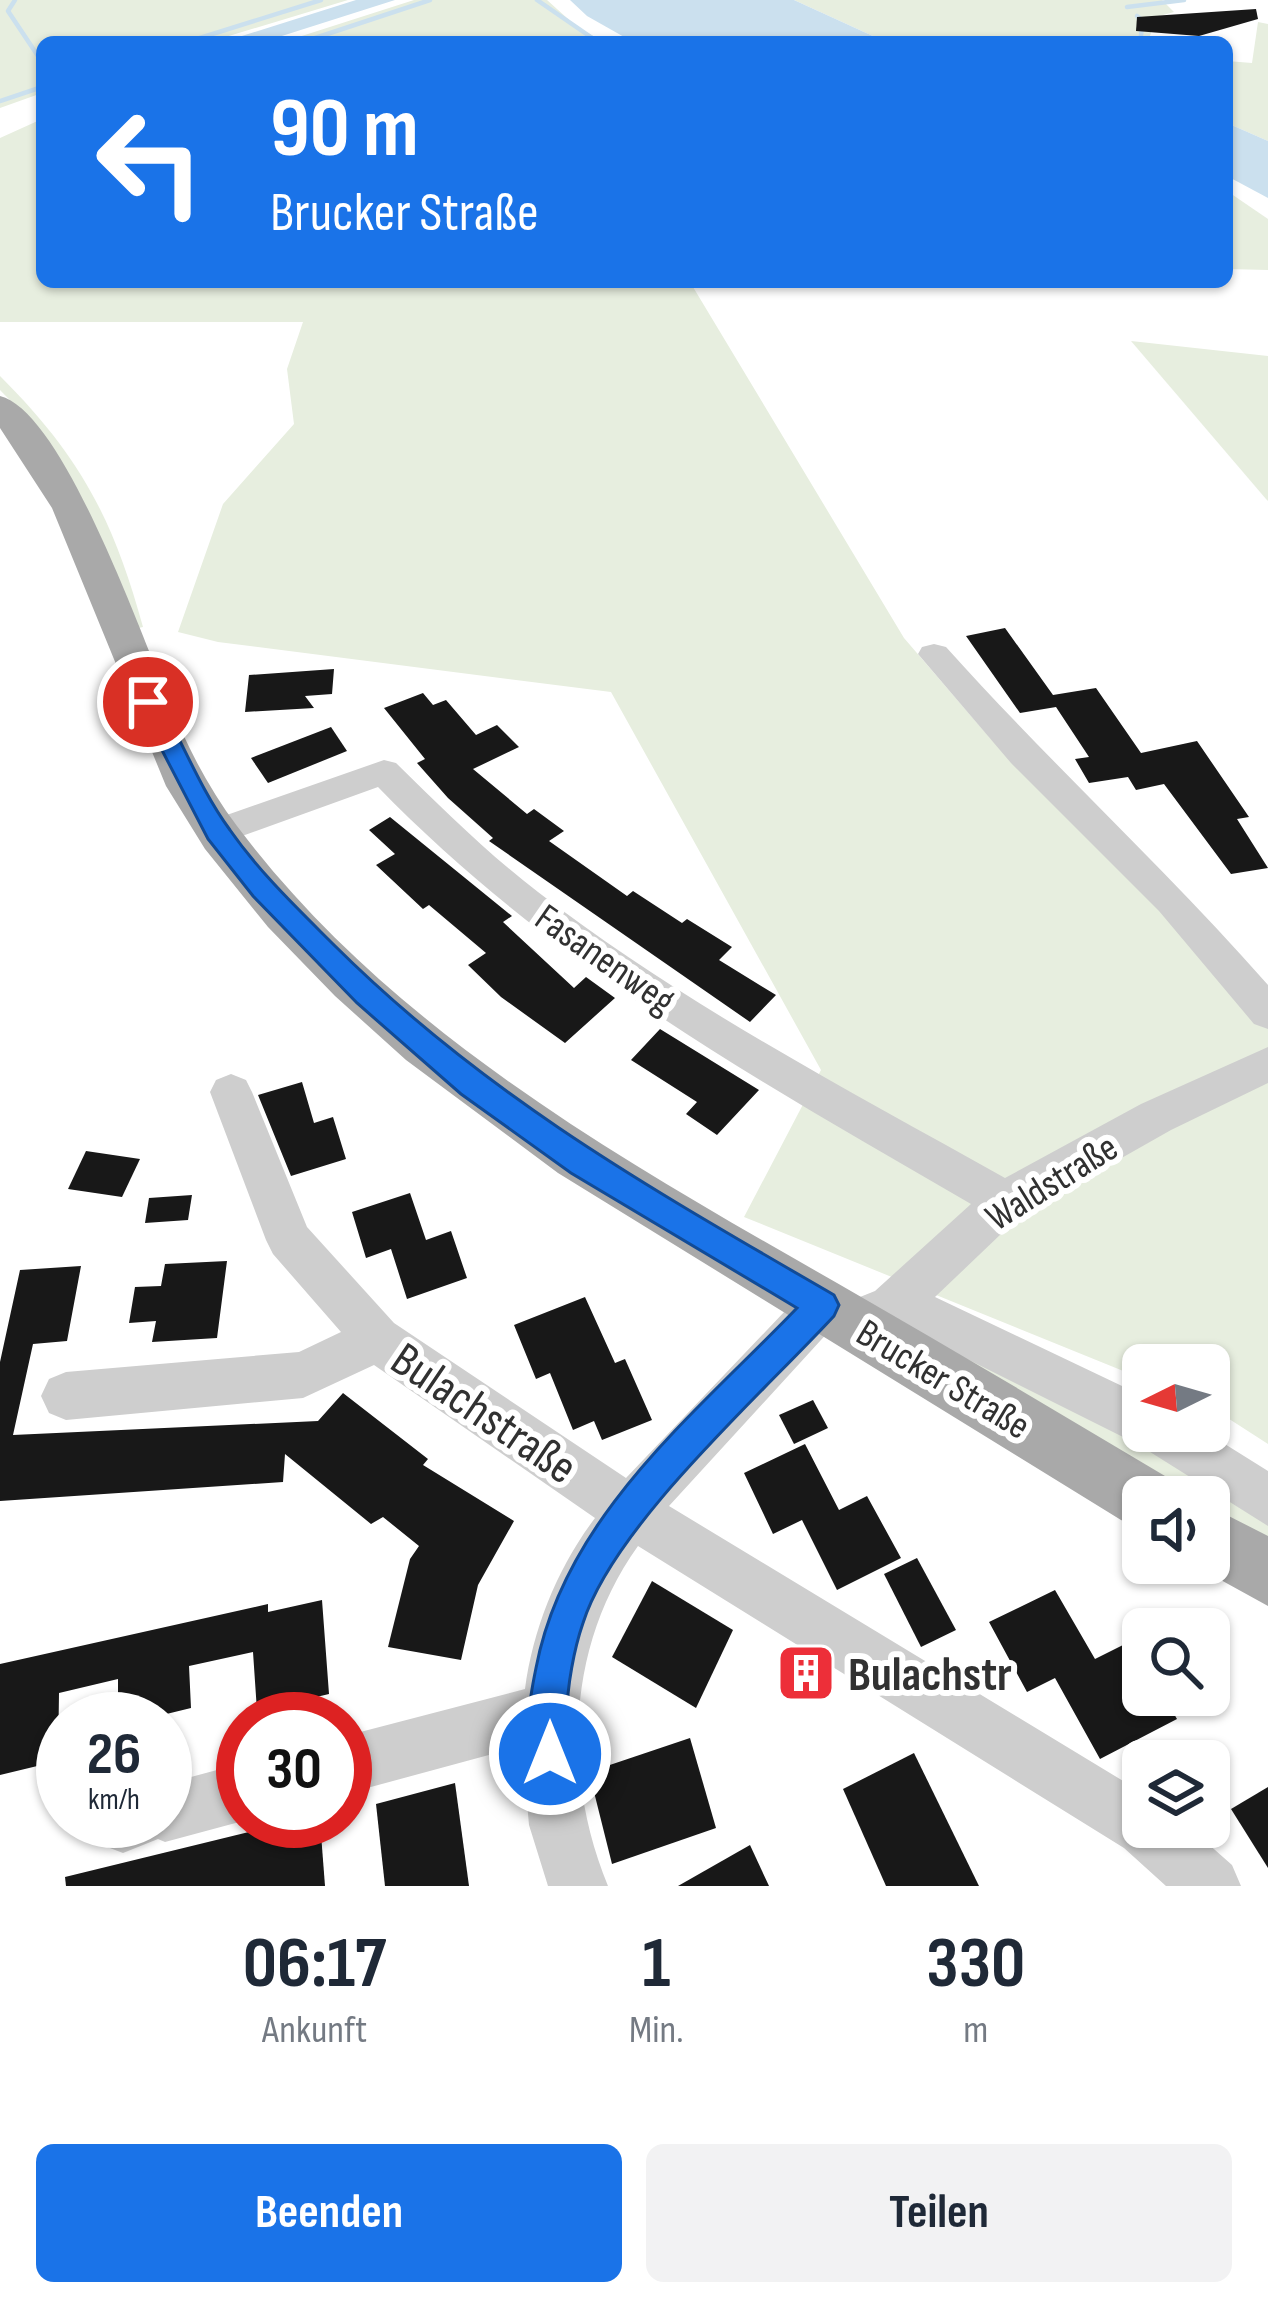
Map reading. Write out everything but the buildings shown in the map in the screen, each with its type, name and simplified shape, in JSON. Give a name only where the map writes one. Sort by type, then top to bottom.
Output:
[{"type":"main road","name":"Brucker Straße","points":[[0,406],[67,494],[103,574],[135,671],[162,733],[218,832],[262,890],[342,973],[472,1085],[581,1164],[855,1311],[1122,1484]]},
{"type":"main road","points":[[1230,1550],[1268,1573]]},
{"type":"street","points":[[934,653],[1023,755],[1172,901],[1268,1013]]},
{"type":"street","name":"Fasanenweg","points":[[218,832],[384,772],[428,820],[560,931],[635,983],[1006,1201]]},
{"type":"street","name":"Waldstraße","points":[[578,1886],[557,1840],[547,1712],[564,1622],[588,1569],[628,1510],[855,1311],[1006,1201],[1156,1117],[1268,1064]]},
{"type":"street","name":"Bulachstraße","points":[[230,1092],[289,1240],[377,1339],[628,1510],[1122,1813]]},
{"type":"street","points":[[855,1311],[933,1318],[1122,1412]]},
{"type":"street","name":"Bulachstraße","points":[[66,1396],[303,1375],[377,1339]]},
{"type":"street","points":[[1191,1452],[1268,1500]]},
{"type":"street","points":[[372,1758],[547,1712]]},
{"type":"street","name":"Bulachstraße","points":[[1167,1848],[1210,1886]]},
{"type":"green space","points":[[0,0],[348,0],[229,36],[36,36],[36,95],[0,108]]},
{"type":"green space","points":[[414,0],[547,0],[593,36],[302,36]]},
{"type":"green space","points":[[794,0],[1162,0],[1174,12],[1156,17],[1150,36],[873,36]]},
{"type":"green space","points":[[1258,22],[1268,24],[1268,141],[1233,126],[1233,61],[1252,63]]},
{"type":"green space","points":[[36,122],[36,288],[694,288],[904,638],[990,738],[1268,1021],[1268,1444],[1230,1420],[1230,1344],[1122,1344],[1122,1370],[744,1217],[821,1070],[611,692],[218,642],[178,632],[223,504],[294,424],[287,369],[303,322],[0,322],[0,138]]},
{"type":"green space","points":[[1233,195],[1268,219],[1268,270],[1233,269]]},
{"type":"green space","points":[[1131,341],[1268,356],[1268,501],[1266,499]]},
{"type":"green space","points":[[0,376],[52,434],[90,491],[119,553],[143,627],[134,629],[111,563],[66,472],[0,390]]},
{"type":"green space","points":[[953,1345],[1122,1432],[1122,1452],[1155,1452],[1194,1476],[1155,1476],[954,1359]]},
{"type":"green space","points":[[1230,1498],[1268,1522],[1268,1544],[1230,1521]]},
{"type":"water","points":[[356,0],[395,0],[282,36],[242,36]]},
{"type":"water","points":[[570,0],[794,0],[873,36],[622,36]]},
{"type":"water","points":[[1233,126],[1268,141],[1268,198],[1233,179]]},
{"type":"waterway","points":[[15,0],[8,11],[36,53]]},
{"type":"waterway","points":[[206,36],[321,0]]},
{"type":"waterway","points":[[321,36],[430,0]]},
{"type":"waterway","points":[[537,0],[589,36]]},
{"type":"waterway","points":[[1127,7],[1184,0]]},
{"type":"waterway","points":[[1137,16],[1143,21],[1141,36]]},
{"type":"waterway","points":[[0,101],[36,89]]},
{"type":"place","name":"Bulachstr","points":[[806,1673]]},
{"type":"route","points":[[148,702],[218,832],[262,890],[342,973],[472,1085],[581,1164],[822,1305],[628,1510],[588,1569],[564,1622],[547,1712],[550,1754]]}]
